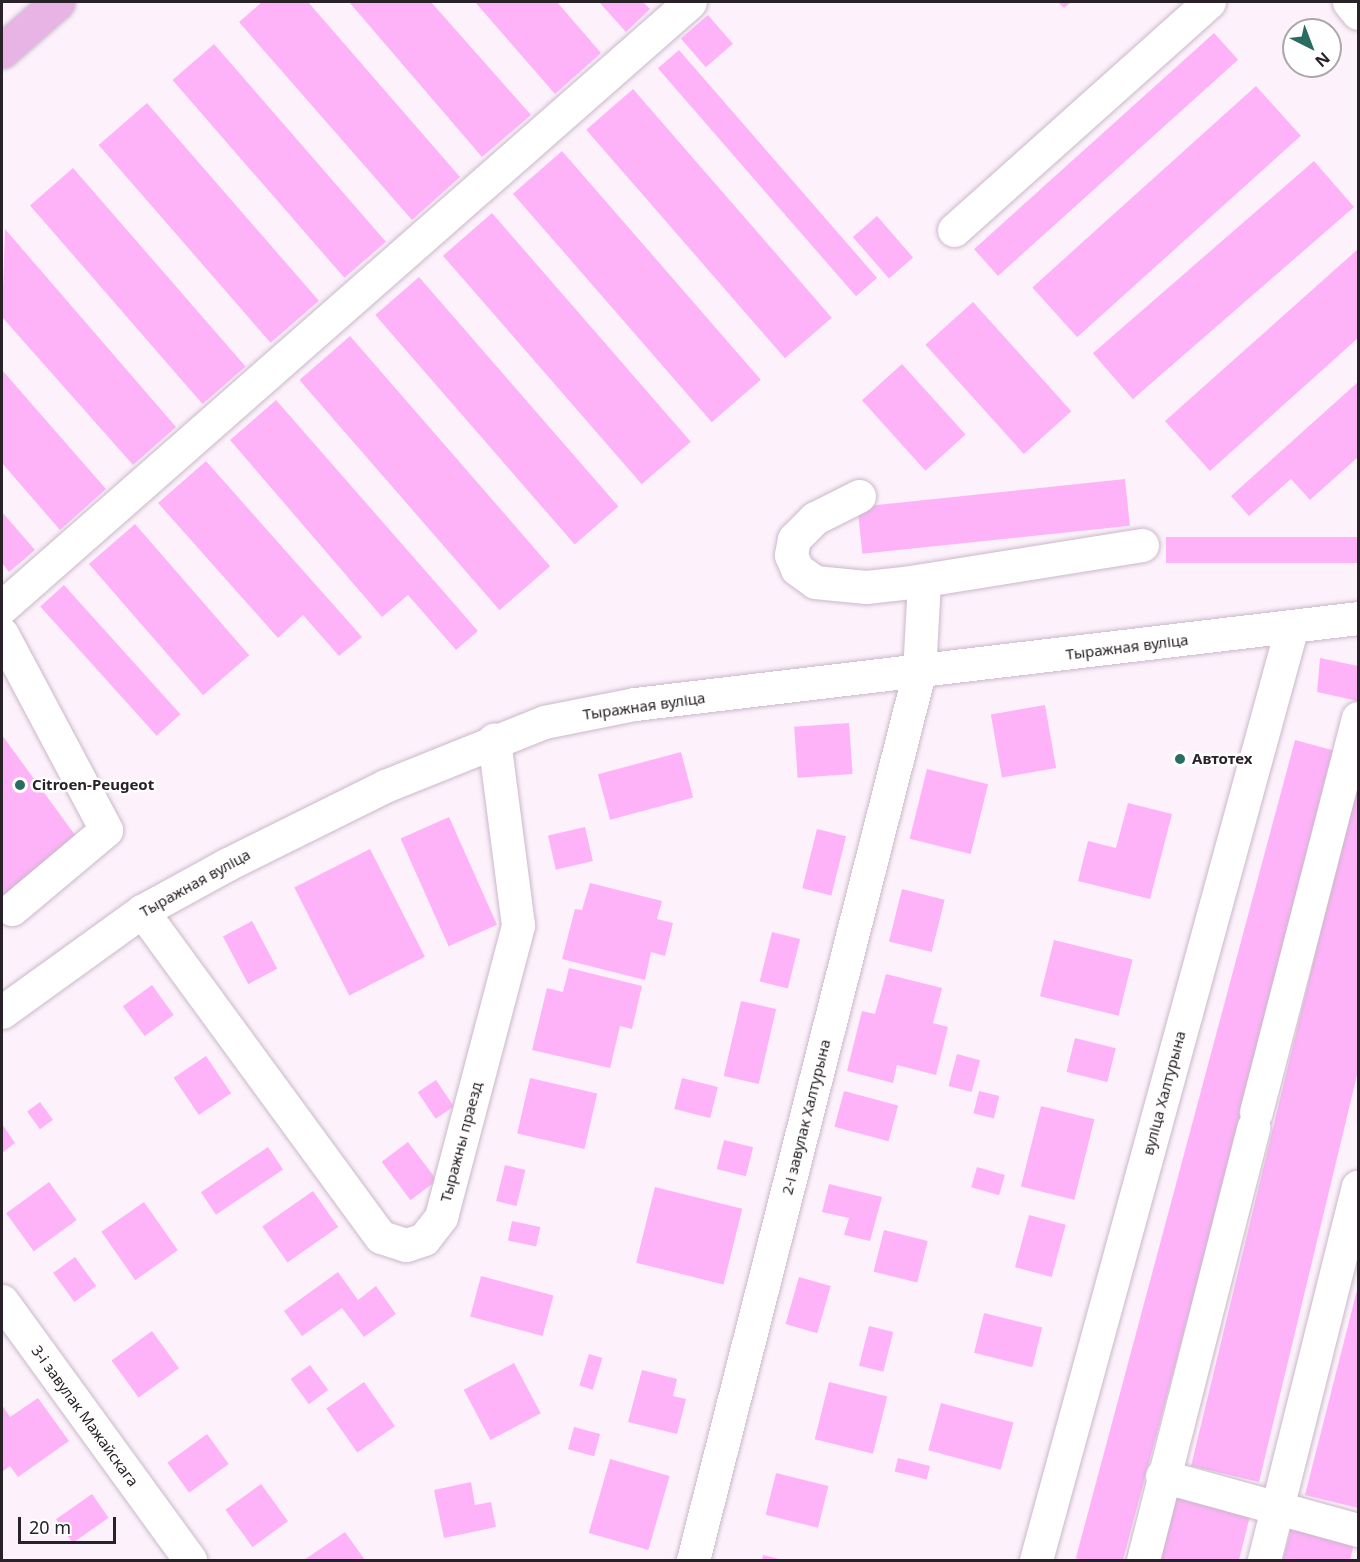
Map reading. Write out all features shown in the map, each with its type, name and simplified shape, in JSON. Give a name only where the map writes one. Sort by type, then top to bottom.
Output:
[{"type":"main road","points":[[2,51],[58,2]]},
{"type":"street","points":[[2,607],[690,2]]},
{"type":"street","points":[[954,230],[1209,2]]},
{"type":"street","points":[[1348,2],[1359,13]]},
{"type":"street","points":[[859,496],[815,518],[794,539],[791,555],[797,569],[815,582],[856,586],[924,580],[1142,545]]},
{"type":"street","name":"2-і завулак Халтурына","points":[[693,1560],[919,673],[924,580]]},
{"type":"street","name":"Тыражная вуліца","points":[[2,1012],[142,911],[385,786],[494,740],[544,722],[635,704],[919,673],[1359,618]]},
{"type":"street","name":"вуліца Халтурына","points":[[1036,1560],[1292,626]]},
{"type":"street","points":[[2,634],[106,830],[12,909]]},
{"type":"street","points":[[1143,1560],[1162,1476],[1359,718]]},
{"type":"street","name":"Тыражны праезд","points":[[142,911],[381,1237],[406,1245],[424,1239],[441,1217],[518,925],[494,740]]},
{"type":"street","points":[[1264,1560],[1359,1187]]},
{"type":"street","name":"3-і завулак Мажайскага","points":[[2,1301],[190,1560]]},
{"type":"street","points":[[1162,1476],[1359,1530]]},
{"type":"building","points":[[262,2],[308,2],[460,177],[412,220],[239,22]]},
{"type":"building","points":[[349,2],[431,2],[531,115],[482,157]]},
{"type":"building","points":[[475,2],[557,2],[601,53],[555,94]]},
{"type":"building","points":[[599,2],[643,2],[650,9],[626,32]]},
{"type":"building","points":[[1058,2],[1071,2],[1064,8]]},
{"type":"building","points":[[708,15],[733,44],[706,67],[681,39]]},
{"type":"building","points":[[1214,33],[1238,60],[998,276],[974,249]]},
{"type":"building","points":[[214,44],[386,242],[344,278],[172,80]]},
{"type":"building","points":[[679,50],[877,278],[856,296],[658,68]]},
{"type":"building","points":[[1256,86],[1301,136],[1077,337],[1032,287]]},
{"type":"building","points":[[633,89],[832,318],[785,358],[586,130]]},
{"type":"building","points":[[147,103],[319,301],[271,343],[99,145]]},
{"type":"building","points":[[562,151],[761,380],[712,422],[513,194]]},
{"type":"building","points":[[1314,161],[1354,207],[1133,399],[1093,353]]},
{"type":"building","points":[[73,168],[246,366],[203,404],[30,205]]},
{"type":"building","points":[[492,213],[691,442],[642,484],[443,256]]},
{"type":"building","points":[[877,216],[913,258],[889,279],[853,237]]},
{"type":"building","points":[[5,229],[176,427],[133,465],[2,317]]},
{"type":"building","points":[[1358,249],[1358,338],[1210,471],[1165,421]]},
{"type":"building","points":[[419,277],[618,506],[575,544],[375,315]]},
{"type":"building","points":[[973,302],[1071,411],[1024,454],[925,345]]},
{"type":"building","points":[[350,336],[550,566],[500,610],[299,380]]},
{"type":"building","points":[[902,364],[966,435],[925,471],[862,400]]},
{"type":"building","points":[[2,370],[106,489],[60,530],[2,463]]},
{"type":"building","points":[[1358,382],[1358,457],[1310,500],[1291,479],[1249,516],[1231,496]]},
{"type":"building","points":[[276,400],[478,631],[456,650],[408,595],[382,617],[230,440]]},
{"type":"building","points":[[206,461],[362,637],[339,656],[303,615],[278,638],[158,503]]},
{"type":"building","points":[[1125,479],[1130,526],[862,554],[857,507]]},
{"type":"building","points":[[2,512],[35,550],[9,572],[2,563]]},
{"type":"building","points":[[135,524],[249,655],[203,695],[89,564]]},
{"type":"building","points":[[1166,537],[1358,537],[1358,563],[1166,563]]},
{"type":"building","points":[[64,585],[180,714],[157,736],[40,606]]},
{"type":"building","points":[[1320,658],[1358,666],[1358,701],[1317,692]]},
{"type":"building","points":[[1045,705],[1056,768],[1002,778],[991,715]]},
{"type":"building","points":[[849,723],[853,774],[798,778],[794,727]]},
{"type":"building","name":"Citroen-Peugeot","points":[[2,735],[75,835],[2,901]]},
{"type":"building","points":[[1295,740],[1339,752],[1123,1560],[1076,1558]]},
{"type":"building","points":[[681,752],[693,797],[610,820],[598,774]]},
{"type":"building","points":[[927,769],[988,784],[971,854],[910,839]]},
{"type":"building","points":[[1358,778],[1358,1071],[1259,1482],[1191,1466]]},
{"type":"building","points":[[1128,803],[1172,814],[1150,899],[1078,881],[1088,841],[1116,848]]},
{"type":"building","points":[[449,817],[497,925],[449,946],[401,839]]},
{"type":"building","points":[[585,827],[593,861],[556,870],[548,836]]},
{"type":"building","points":[[817,829],[846,836],[831,895],[802,888]]},
{"type":"building","points":[[370,849],[425,957],[349,995],[294,888]]},
{"type":"building","points":[[590,883],[662,901],[657,919],[673,923],[665,956],[651,952],[645,980],[562,959],[575,909],[582,910]]},
{"type":"building","points":[[902,889],[945,900],[932,952],[889,941]]},
{"type":"building","points":[[252,921],[277,969],[248,984],[223,936]]},
{"type":"building","points":[[772,932],[800,939],[788,989],[760,981]]},
{"type":"building","points":[[1054,940],[1133,960],[1119,1016],[1040,996]]},
{"type":"building","points":[[569,968],[642,986],[632,1029],[620,1026],[610,1068],[532,1050],[547,988],[563,992]]},
{"type":"building","points":[[886,974],[942,988],[933,1023],[948,1027],[936,1075],[897,1065],[893,1083],[847,1071],[862,1011],[875,1014]]},
{"type":"building","points":[[152,985],[174,1015],[145,1036],[123,1006]]},
{"type":"building","points":[[741,1001],[776,1009],[759,1084],[724,1076]]},
{"type":"building","points":[[1075,1038],[1116,1048],[1107,1082],[1067,1072]]},
{"type":"building","points":[[957,1054],[980,1060],[972,1092],[948,1086]]},
{"type":"building","points":[[206,1056],[231,1093],[199,1115],[174,1078]]},
{"type":"building","points":[[530,1078],[597,1094],[584,1149],[517,1134]]},
{"type":"building","points":[[682,1078],[718,1087],[710,1118],[674,1109]]},
{"type":"building","points":[[436,1080],[454,1107],[436,1119],[418,1092]]},
{"type":"building","points":[[844,1091],[898,1105],[889,1141],[834,1127]]},
{"type":"building","points":[[979,1091],[999,1096],[994,1118],[973,1113]]},
{"type":"building","points":[[40,1102],[53,1120],[40,1129],[27,1111]]},
{"type":"building","points":[[1041,1106],[1094,1119],[1074,1200],[1021,1187]]},
{"type":"building","points":[[2,1124],[15,1143],[2,1153]]},
{"type":"building","points":[[724,1140],[753,1147],[746,1176],[717,1169]]},
{"type":"building","points":[[408,1142],[437,1180],[411,1200],[382,1162]]},
{"type":"building","points":[[268,1147],[283,1169],[216,1215],[201,1192]]},
{"type":"building","points":[[505,1165],[525,1170],[516,1206],[496,1201]]},
{"type":"building","points":[[977,1167],[1005,1175],[999,1195],[971,1187]]},
{"type":"building","points":[[49,1182],[77,1220],[34,1251],[6,1213]]},
{"type":"building","points":[[829,1184],[882,1197],[870,1241],[844,1235],[849,1218],[822,1212]]},
{"type":"building","points":[[655,1187],[742,1209],[723,1284],[636,1263]]},
{"type":"building","points":[[313,1191],[338,1227],[287,1263],[262,1227]]},
{"type":"building","points":[[144,1202],[178,1250],[135,1280],[101,1232]]},
{"type":"building","points":[[1029,1215],[1066,1225],[1052,1277],[1015,1267]]},
{"type":"building","points":[[512,1221],[540,1227],[536,1247],[508,1241]]},
{"type":"building","points":[[884,1230],[928,1241],[917,1283],[874,1272]]},
{"type":"building","points":[[75,1257],[96,1286],[74,1302],[53,1273]]},
{"type":"building","points":[[338,1272],[358,1300],[376,1286],[396,1314],[364,1337],[342,1308],[302,1336],[284,1311]]},
{"type":"building","points":[[481,1276],[553,1295],[543,1336],[470,1317]]},
{"type":"building","points":[[799,1277],[831,1286],[817,1333],[785,1324]]},
{"type":"building","points":[[1358,1286],[1358,1508],[1305,1495]]},
{"type":"building","points":[[984,1313],[1042,1328],[1032,1367],[974,1353]]},
{"type":"building","points":[[869,1326],[893,1332],[883,1372],[859,1366]]},
{"type":"building","points":[[152,1331],[179,1368],[139,1398],[112,1360]]},
{"type":"building","points":[[589,1354],[602,1358],[593,1390],[579,1386]]},
{"type":"building","points":[[514,1363],[541,1413],[490,1440],[464,1390]]},
{"type":"building","points":[[310,1365],[328,1390],[309,1404],[291,1379]]},
{"type":"building","points":[[642,1370],[677,1379],[673,1396],[686,1399],[677,1434],[628,1422]]},
{"type":"building","points":[[364,1382],[395,1426],[357,1453],[326,1408]]},
{"type":"building","points":[[829,1382],[887,1397],[873,1454],[815,1439]]},
{"type":"building","points":[[38,1398],[69,1441],[18,1477],[10,1466],[2,1472],[2,1405],[10,1417]]},
{"type":"building","points":[[941,1403],[1013,1422],[1001,1470],[928,1450]]},
{"type":"building","points":[[574,1427],[600,1434],[594,1456],[568,1449]]},
{"type":"building","points":[[207,1434],[229,1464],[189,1493],[167,1463]]},
{"type":"building","points":[[898,1458],[930,1466],[927,1480],[895,1472]]},
{"type":"building","points":[[610,1459],[670,1476],[648,1550],[589,1533]]},
{"type":"building","points":[[776,1473],[828,1486],[818,1528],[766,1515]]},
{"type":"building","points":[[471,1482],[475,1505],[491,1502],[496,1527],[444,1538],[434,1490]]},
{"type":"building","points":[[261,1484],[288,1521],[252,1547],[225,1510]]},
{"type":"building","points":[[1176,1493],[1251,1512],[1239,1560],[1160,1560]]},
{"type":"building","points":[[92,1494],[109,1518],[73,1543],[56,1519]]},
{"type":"building","points":[[1292,1525],[1355,1540],[1350,1560],[1283,1560]]},
{"type":"building","points":[[345,1532],[365,1560],[304,1560]]},
{"type":"building","points":[[763,1555],[783,1560],[762,1560]]},
{"type":"place","name":"Автотех","points":[[1180,759]]},
{"type":"place","name":"Citroen-Peugeot","points":[[20,785]]}]
